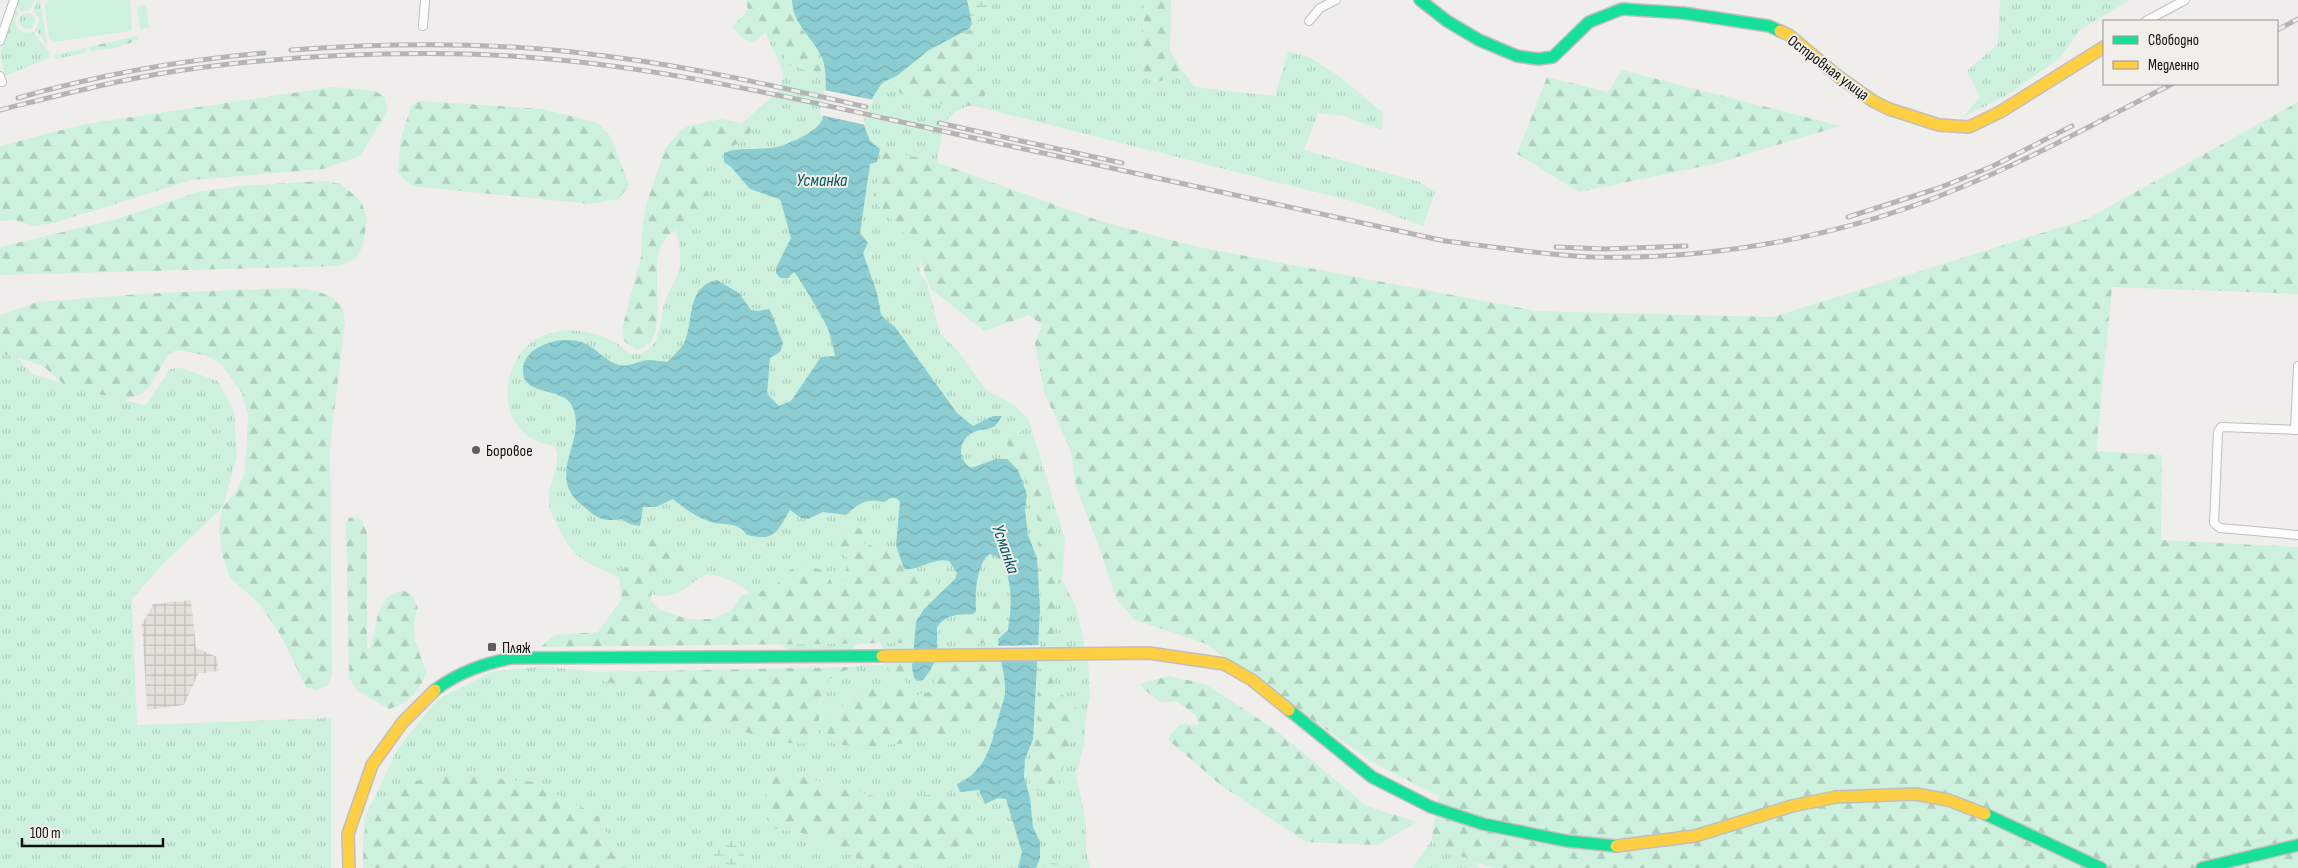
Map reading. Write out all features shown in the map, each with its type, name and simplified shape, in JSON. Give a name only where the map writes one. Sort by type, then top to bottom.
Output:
[{"type":"street","points":[[0,41],[14,0]]},
{"type":"street","points":[[423,26],[425,0]]},
{"type":"street","points":[[1309,21],[1320,8],[1336,0]]},
{"type":"street","name":"Островная улица","points":[[1420,0],[1447,21],[1479,40],[1517,56],[1538,59],[1554,56],[1589,22],[1622,9],[1683,13],[1769,26],[1789,35],[1839,77],[1873,101],[1889,109],[1939,125],[1969,127],[2000,112],[2103,48]]},
{"type":"street","points":[[2148,20],[2185,0]]},
{"type":"street","points":[[2298,366],[2297,430],[2221,427],[2218,432],[2214,523],[2220,528],[2298,535]]},
{"type":"street","points":[[348,868],[348,834],[372,765],[402,723],[431,693],[451,678],[479,665],[512,658],[878,656],[1072,652],[1149,652],[1224,664],[1252,680],[1372,777],[1432,807],[1483,824],[1567,841],[1608,846],[1634,845],[1695,836],[1792,806],[1836,797],[1916,794],[1948,800],[1987,815],[2101,868]]},
{"type":"street","points":[[2202,868],[2298,845]]},
{"type":"shaded area","points":[[191,600],[196,648],[217,657],[219,671],[198,674],[184,705],[147,710],[142,625],[153,604]]},
{"type":"green space","points":[[17,0],[34,0],[30,10],[21,11],[16,4]]},
{"type":"green space","points":[[38,0],[40,0],[47,45],[36,30],[39,19],[33,11]]},
{"type":"green space","points":[[49,0],[130,0],[132,29],[130,31],[54,42],[49,38],[45,6]]},
{"type":"green space","points":[[746,0],[792,0],[796,19],[823,68],[818,74],[786,64],[782,42],[766,32],[753,42],[742,38],[732,27],[748,10]]},
{"type":"green space","points":[[763,0],[1144,0],[1142,78],[1161,81],[1182,70],[1195,87],[1275,96],[1288,52],[1309,57],[1339,76],[1383,113],[1382,130],[1344,116],[1318,113],[1304,150],[1420,182],[1435,192],[1423,226],[1359,203],[974,106],[983,99],[955,112],[944,123],[920,259],[920,274],[927,283],[940,333],[957,350],[986,390],[1016,406],[1029,420],[1065,539],[1062,579],[1076,607],[1088,662],[1090,696],[1086,716],[1084,745],[1076,774],[1086,822],[1086,850],[1090,868],[862,868],[916,797],[904,799],[873,796],[781,771],[772,828],[818,836],[833,853],[854,855],[862,866],[861,868],[750,868],[748,862],[713,851],[718,868],[624,868],[598,816],[363,840],[365,817],[398,748],[438,699],[491,672],[543,666],[594,672],[601,680],[631,688],[648,706],[658,721],[672,728],[714,724],[738,729],[819,736],[819,714],[822,694],[832,678],[852,667],[884,665],[882,644],[878,630],[857,644],[851,651],[801,655],[784,647],[751,595],[742,586],[731,580],[707,574],[677,593],[658,596],[642,590],[585,561],[565,541],[550,511],[549,497],[557,452],[554,446],[532,439],[518,426],[511,413],[508,399],[508,384],[512,369],[519,355],[529,344],[542,336],[569,330],[588,332],[615,342],[633,354],[644,352],[654,343],[659,332],[665,299],[678,274],[680,263],[680,250],[673,217],[670,187],[776,93],[781,84],[782,69],[766,32]],"holes":[[[882,686],[824,720],[837,712],[851,698]]]},
{"type":"green space","points":[[967,0],[990,0],[991,10],[972,24]]},
{"type":"green space","points":[[1144,0],[1171,0],[1170,52],[1182,70],[1161,81],[1142,78]]},
{"type":"green space","points":[[2000,0],[2130,0],[2080,30],[2059,59],[2006,96],[1963,117],[1980,97],[1967,71],[1998,44]]},
{"type":"green space","points":[[146,5],[149,28],[140,29],[137,6]]},
{"type":"green space","points":[[14,7],[19,13],[15,20],[18,29],[26,33],[33,32],[49,52],[49,58],[5,76],[0,54]]},
{"type":"green space","points":[[27,13],[33,15],[35,21],[33,27],[27,29],[21,27],[19,21],[21,15]]},
{"type":"green space","points":[[975,27],[981,55],[978,71],[987,86],[983,99],[974,106],[951,105],[908,98],[896,90],[882,94],[880,91],[930,51]]},
{"type":"green space","points":[[138,36],[138,40],[116,48],[90,51],[88,47]]},
{"type":"green space","points":[[86,48],[85,53],[55,59],[54,55]]},
{"type":"green space","points":[[1622,70],[1840,126],[1714,164],[1579,192],[1517,154],[1547,77],[1608,92]]},
{"type":"green space","points":[[333,87],[375,91],[385,97],[387,112],[360,156],[323,169],[192,180],[53,223],[33,226],[16,220],[0,221],[0,146],[85,124]]},
{"type":"green space","points":[[420,101],[543,109],[598,123],[611,137],[629,185],[619,199],[590,204],[412,186],[398,173],[401,138],[411,106]]},
{"type":"green space","points":[[2298,102],[2298,294],[2112,287],[2096,451],[2162,455],[2161,540],[2298,547],[2298,868],[1494,868],[1474,862],[1431,841],[1439,796],[1372,762],[1204,643],[1135,620],[1116,599],[1102,555],[1076,487],[1071,451],[1044,392],[1035,343],[1042,325],[1029,315],[984,331],[931,289],[914,244],[873,200],[883,152],[928,159],[1097,220],[1198,247],[1536,311],[1772,317],[2087,219]]},
{"type":"green space","points":[[722,119],[749,125],[752,128],[745,139],[739,143],[708,155],[704,171],[708,195],[706,206],[693,220],[671,233],[660,248],[657,260],[655,333],[649,344],[637,350],[624,341],[622,329],[641,256],[643,222],[648,199],[665,149],[680,131],[688,126]]},
{"type":"green space","points":[[323,181],[341,184],[361,201],[367,218],[363,246],[355,259],[340,266],[0,275],[0,247],[117,219],[198,192],[239,186]]},
{"type":"green space","points":[[291,288],[311,290],[330,297],[341,306],[345,320],[330,447],[332,675],[328,685],[316,690],[306,687],[280,634],[258,602],[230,578],[222,554],[219,525],[223,507],[236,491],[245,473],[248,416],[242,393],[222,365],[207,356],[179,350],[172,352],[168,355],[151,384],[142,394],[124,400],[66,386],[43,366],[0,352],[0,315],[37,302],[156,293]]},
{"type":"green space","points":[[0,338],[32,374],[106,396],[146,405],[170,369],[181,368],[218,381],[234,411],[237,457],[223,507],[163,564],[132,599],[137,725],[331,718],[331,868],[0,868]]},
{"type":"green space","points":[[1007,424],[1030,439],[1055,523],[1060,555],[1054,635],[1043,635],[1037,514],[1019,462],[1003,439]]},
{"type":"green space","points":[[355,517],[362,520],[367,533],[367,648],[369,649],[373,640],[378,614],[385,600],[403,590],[412,595],[418,608],[415,617],[414,633],[427,672],[421,685],[408,700],[389,709],[358,691],[349,678],[346,524],[349,518]]},
{"type":"green space","points":[[656,526],[664,532],[669,551],[696,563],[696,569],[688,573],[658,573],[652,579],[651,600],[660,610],[688,619],[713,619],[730,611],[742,595],[772,587],[794,568],[805,566],[827,572],[833,585],[840,586],[845,576],[848,558],[834,546],[835,535],[844,529],[862,529],[864,543],[888,551],[896,557],[904,569],[928,574],[938,582],[933,592],[920,604],[914,613],[910,643],[541,647],[554,635],[598,632],[622,599],[619,575],[623,569],[641,561],[643,553],[642,533],[647,528]]},
{"type":"green space","points":[[996,585],[1006,595],[1006,619],[1001,634],[995,639],[979,644],[963,641],[951,630],[954,624],[965,621],[980,626],[984,621],[984,593]]},
{"type":"green space","points":[[990,657],[1000,661],[1006,689],[993,741],[983,764],[971,739],[976,730],[975,724],[968,721],[961,724],[954,735],[906,743],[853,746],[824,740],[824,720],[837,712],[864,687],[893,686],[887,665],[906,663],[906,681],[915,695],[930,691],[940,670],[951,659]]},
{"type":"green space","points":[[1040,660],[1050,660],[1053,688],[1072,702],[1080,713],[1058,786],[1038,791],[1025,775],[1037,736]]},
{"type":"green space","points":[[852,667],[830,679],[819,702],[819,737],[812,744],[774,742],[738,729],[714,724],[672,728],[658,721],[648,706],[631,688],[601,680],[594,672]]},
{"type":"green space","points":[[1169,676],[1205,684],[1274,729],[1367,806],[1417,822],[1378,845],[1306,842],[1222,786],[1167,739],[1180,724],[1198,725],[1196,715],[1176,701],[1159,702],[1139,684]]},
{"type":"green space","points":[[781,771],[873,796],[904,799],[929,795],[950,800],[976,820],[978,830],[963,856],[952,861],[925,858],[905,868],[861,868],[862,866],[854,855],[833,853],[818,836],[772,828],[767,816],[765,797],[769,777]]},
{"type":"green space","points":[[441,774],[534,782],[598,816],[624,868],[363,868],[363,840],[394,787]]},
{"type":"green space","points":[[727,838],[738,842],[750,868],[718,868],[713,851],[714,843],[720,839]]},
{"type":"green space","points":[[1431,841],[1474,862],[1480,868],[1413,868]]},
{"type":"green space","points":[[1040,858],[1069,868],[1036,868]]},
{"type":"water","name":"Усманка","points":[[792,0],[967,0],[972,24],[969,29],[929,50],[898,75],[882,83],[862,120],[870,141],[880,149],[877,162],[870,164],[860,233],[868,243],[863,253],[877,293],[881,315],[895,327],[957,413],[973,426],[993,416],[1002,416],[995,426],[972,433],[967,437],[961,451],[963,460],[971,468],[996,459],[1007,459],[1018,470],[1027,495],[1025,509],[1028,535],[1037,558],[1040,609],[1033,739],[1025,759],[1024,777],[1030,798],[1033,827],[1040,842],[1040,858],[1036,868],[1018,868],[1022,852],[1006,799],[998,798],[985,804],[979,790],[960,792],[957,784],[975,772],[986,756],[994,736],[1005,695],[998,639],[1008,630],[1010,585],[1001,559],[990,554],[982,564],[976,588],[976,611],[973,614],[949,617],[937,627],[935,661],[923,680],[917,681],[912,668],[916,622],[924,609],[955,579],[957,573],[949,561],[943,560],[904,569],[896,545],[900,502],[896,498],[891,498],[884,502],[863,502],[846,515],[823,512],[808,519],[801,518],[790,510],[778,529],[770,536],[764,537],[747,535],[735,526],[706,520],[681,506],[673,499],[656,507],[643,507],[640,526],[630,524],[621,519],[602,519],[577,501],[568,486],[567,466],[576,425],[571,404],[558,394],[532,386],[524,377],[524,363],[533,351],[546,344],[562,340],[584,343],[619,365],[648,360],[667,362],[685,341],[696,296],[707,283],[717,280],[739,293],[751,310],[769,309],[770,311],[783,343],[780,352],[770,358],[767,394],[779,406],[791,401],[821,357],[835,356],[826,325],[794,272],[788,278],[780,278],[776,273],[776,268],[791,238],[781,202],[779,199],[750,189],[731,167],[724,162],[724,153],[784,145],[811,132],[822,120],[826,90],[823,60],[800,25],[793,9]]},
{"type":"pier","points":[[824,90],[874,100],[864,120],[866,125],[820,115]]},
{"type":"pier","points":[[1040,645],[1038,659],[997,660],[996,646]]},
{"type":"railway","points":[[2278,29],[2298,19]]},
{"type":"railway","points":[[291,50],[330,47],[449,45],[566,51],[704,72],[866,107]]},
{"type":"railway","points":[[18,98],[79,82],[171,64],[264,53]]},
{"type":"railway","points":[[0,110],[79,90],[138,78],[235,63],[312,57],[390,54],[467,54],[526,57],[644,71],[760,91],[1445,241],[1556,254],[1593,257],[1639,257],[1730,250],[1821,233],[1866,221],[1952,191],[2008,167],[2170,85]]},
{"type":"railway","points":[[939,123],[1122,163]]},
{"type":"railway","points":[[1848,217],[1939,188],[1993,166],[2072,126]]},
{"type":"railway","points":[[1556,247],[1604,249],[1686,246]]},
{"type":"traffic: fast","points":[[1420,0],[1447,21],[1479,40],[1517,56],[1538,59],[1553,57],[1589,22],[1622,9],[1683,13],[1769,26],[1780,31]]},
{"type":"traffic: fast","points":[[435,690],[453,678],[472,670],[512,658],[882,656]]},
{"type":"traffic: fast","points":[[1289,710],[1372,777],[1431,807],[1483,824],[1567,841],[1616,846]]},
{"type":"traffic: fast","points":[[1985,814],[2101,868]]},
{"type":"traffic: fast","points":[[2202,868],[2298,845]]},
{"type":"traffic: slow","points":[[1780,31],[1789,35],[1839,77],[1873,101],[1889,109],[1939,125],[1969,127],[2000,112],[2103,48]]},
{"type":"traffic: slow","points":[[882,656],[1149,653],[1224,664],[1252,680],[1289,710]]},
{"type":"traffic: slow","points":[[349,868],[348,834],[372,765],[402,723],[435,690]]},
{"type":"traffic: slow","points":[[1616,846],[1695,836],[1792,806],[1836,797],[1916,794],[1948,800],[1985,814]]},
{"type":"place","name":"Боровое","points":[[476,450]]},
{"type":"place","name":"Пляж","points":[[492,647]]}]
